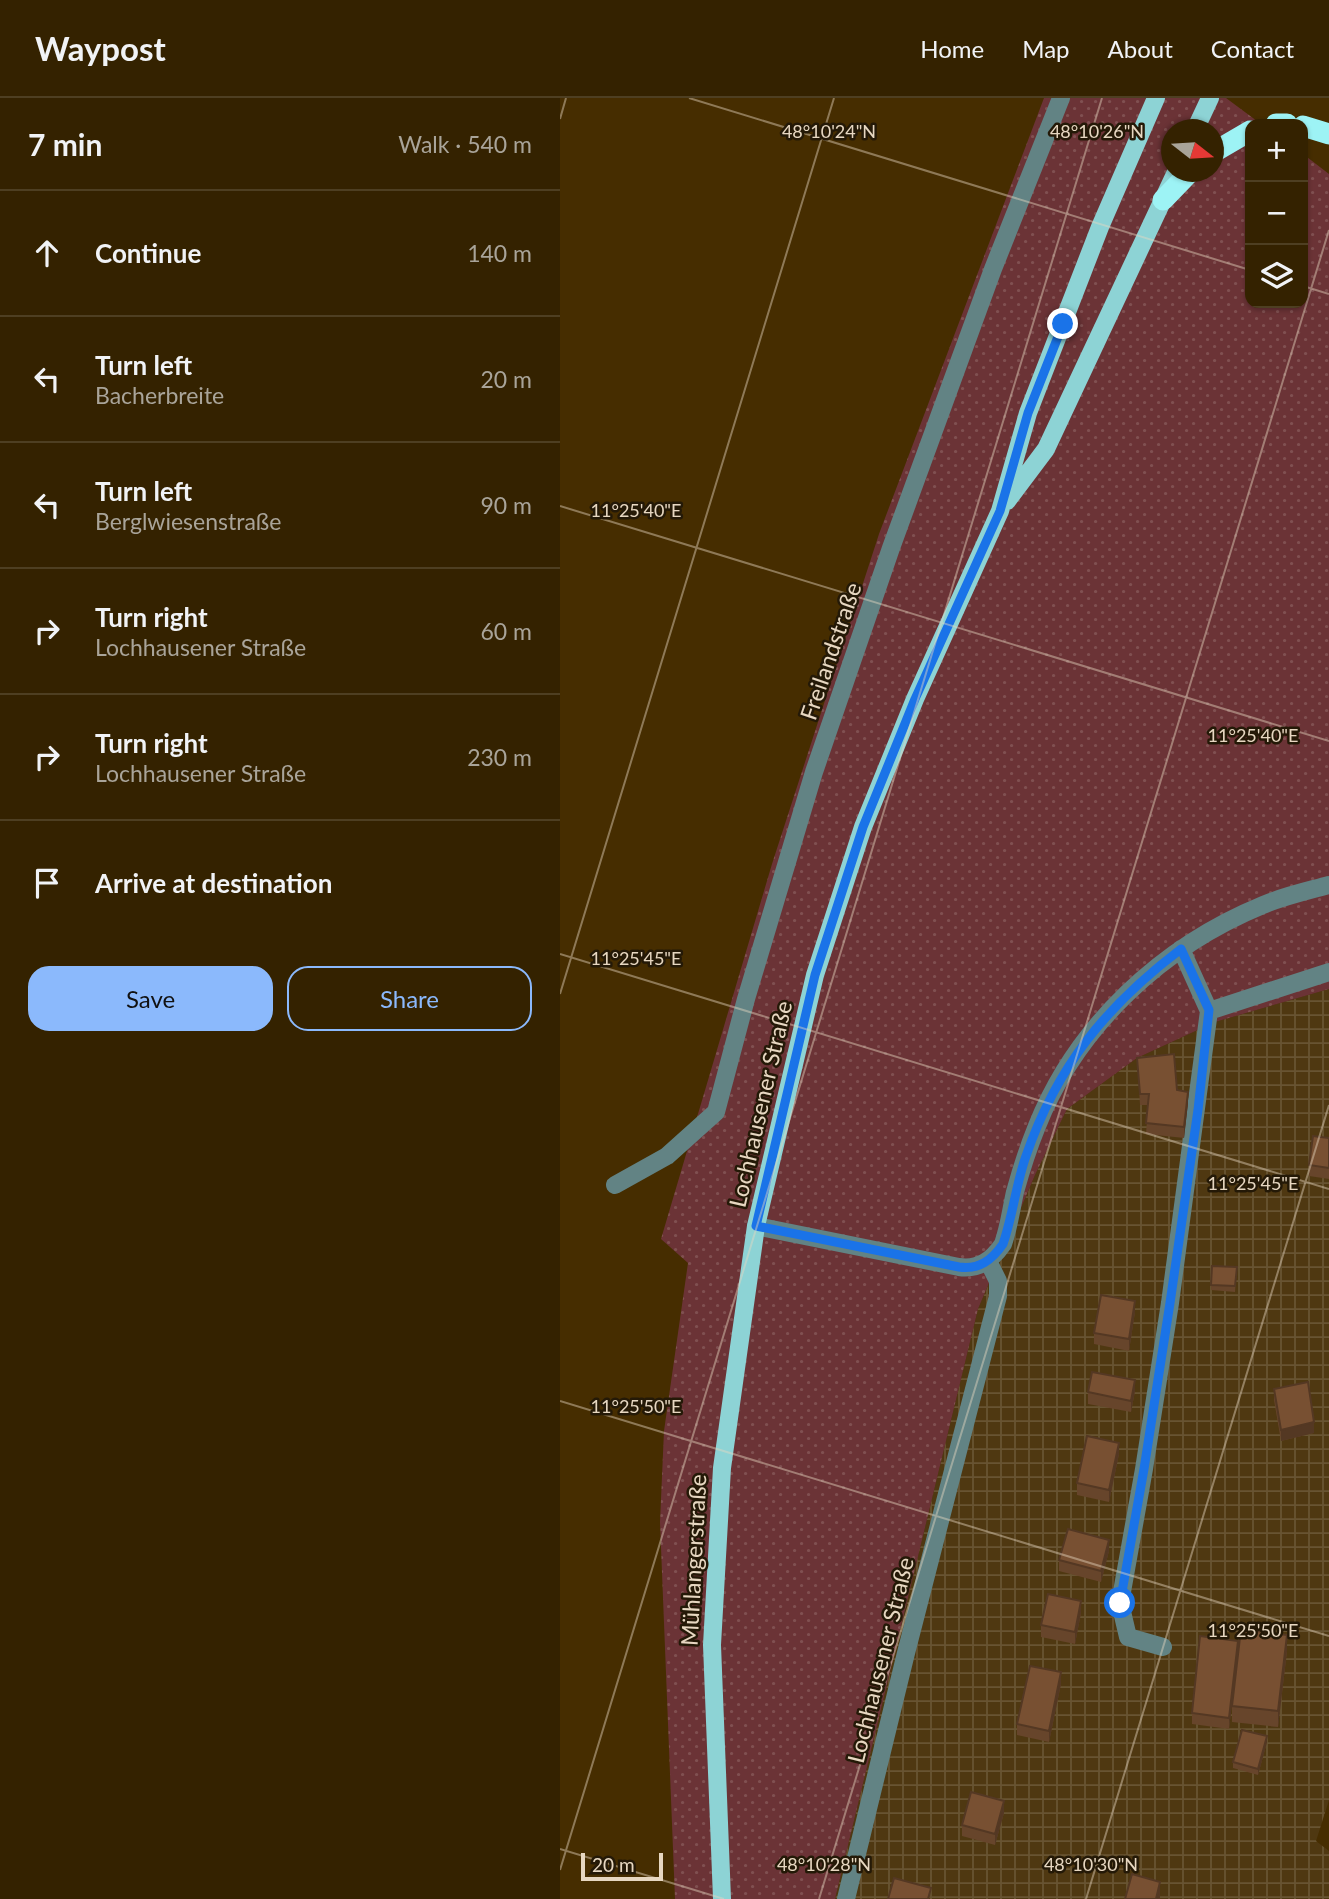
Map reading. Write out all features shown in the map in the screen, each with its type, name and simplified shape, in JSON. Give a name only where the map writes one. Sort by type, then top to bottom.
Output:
[{"type":"highway","points":[[1308,128],[1329,134]]},
{"type":"highway","points":[[1224,146],[1245,134]]},
{"type":"highway","points":[[1163,200],[1180,182]]},
{"type":"main road","name":"Lochhausener Straße","points":[[756,1226],[815,975],[863,827],[915,699],[1000,511],[1028,413],[1100,227],[1156,98]]},
{"type":"main road","points":[[1200,119],[1210,98]]},
{"type":"main road","name":"Lochhausener Straße","points":[[1000,511],[1046,449],[1171,182]]},
{"type":"main road","name":"Mühlangerstraße","points":[[722,1899],[712,1644],[722,1468],[756,1226]]},
{"type":"street","name":"Freilandstraße","points":[[615,1185],[667,1156],[716,1112],[746,999],[814,772],[891,548],[988,282],[1061,98]]},
{"type":"street","points":[[988,1261],[1003,1244],[1029,1147],[1048,1101],[1071,1061],[1108,1012],[1146,975],[1181,949],[1230,920],[1263,904],[1329,885]]},
{"type":"street","points":[[1163,1647],[1128,1636],[1120,1603],[1170,1303],[1198,1110],[1209,1010],[1181,949]]},
{"type":"street","points":[[1209,1010],[1329,972]]},
{"type":"street","name":"Lochhausener Straße","points":[[756,1226],[959,1267],[969,1268],[988,1261],[998,1281],[998,1296],[846,1899]]},
{"type":"shaded area","points":[[1044,98],[1226,98],[1254,119],[1245,119],[1245,308],[1308,308],[1308,158],[1329,174],[1329,989],[1215,1022],[1137,1058],[1067,1109],[1035,1175],[978,1309],[835,1899],[675,1899],[660,1522],[664,1431],[688,1263],[661,1239],[772,864],[879,534]]},
{"type":"shaded area","points":[[1329,989],[1329,1800],[1316,1841],[1329,1851],[1329,1899],[835,1899],[978,1309],[1035,1175],[1067,1109],[1137,1058],[1215,1022]]},
{"type":"building","points":[[1174,1054],[1177,1090],[1188,1092],[1184,1127],[1146,1123],[1149,1094],[1140,1094],[1137,1058]]},
{"type":"building","points":[[1313,1136],[1329,1138],[1329,1168],[1309,1165]]},
{"type":"building","points":[[1212,1266],[1237,1267],[1235,1286],[1211,1285]]},
{"type":"building","points":[[1101,1295],[1135,1301],[1129,1339],[1094,1333]]},
{"type":"building","points":[[1092,1372],[1135,1380],[1131,1401],[1088,1392]]},
{"type":"building","points":[[1308,1382],[1314,1422],[1281,1430],[1274,1389]]},
{"type":"building","points":[[1087,1436],[1119,1443],[1109,1490],[1077,1483]]},
{"type":"building","points":[[1068,1529],[1109,1540],[1101,1571],[1059,1560]]},
{"type":"building","points":[[1048,1594],[1081,1601],[1075,1632],[1041,1625]]},
{"type":"building","points":[[1241,1629],[1287,1635],[1278,1711],[1232,1706]]},
{"type":"building","points":[[1200,1636],[1238,1641],[1229,1718],[1192,1713]]},
{"type":"building","points":[[1030,1666],[1061,1672],[1049,1731],[1017,1724]]},
{"type":"building","points":[[1242,1730],[1267,1736],[1258,1769],[1233,1762]]},
{"type":"building","points":[[971,1792],[1004,1801],[995,1834],[962,1825]]},
{"type":"building","points":[[1132,1874],[1160,1882],[1156,1899],[1125,1899]]},
{"type":"building","points":[[894,1878],[931,1888],[928,1899],[888,1899]]},
{"type":"route","points":[[1063,324],[1028,413],[1000,511],[915,699],[863,827],[815,975],[756,1226],[959,1267],[981,1265],[997,1254],[1003,1244],[1025,1158],[1048,1101],[1071,1061],[1108,1012],[1146,975],[1181,949],[1209,1010],[1198,1110],[1170,1303],[1120,1603]]}]
